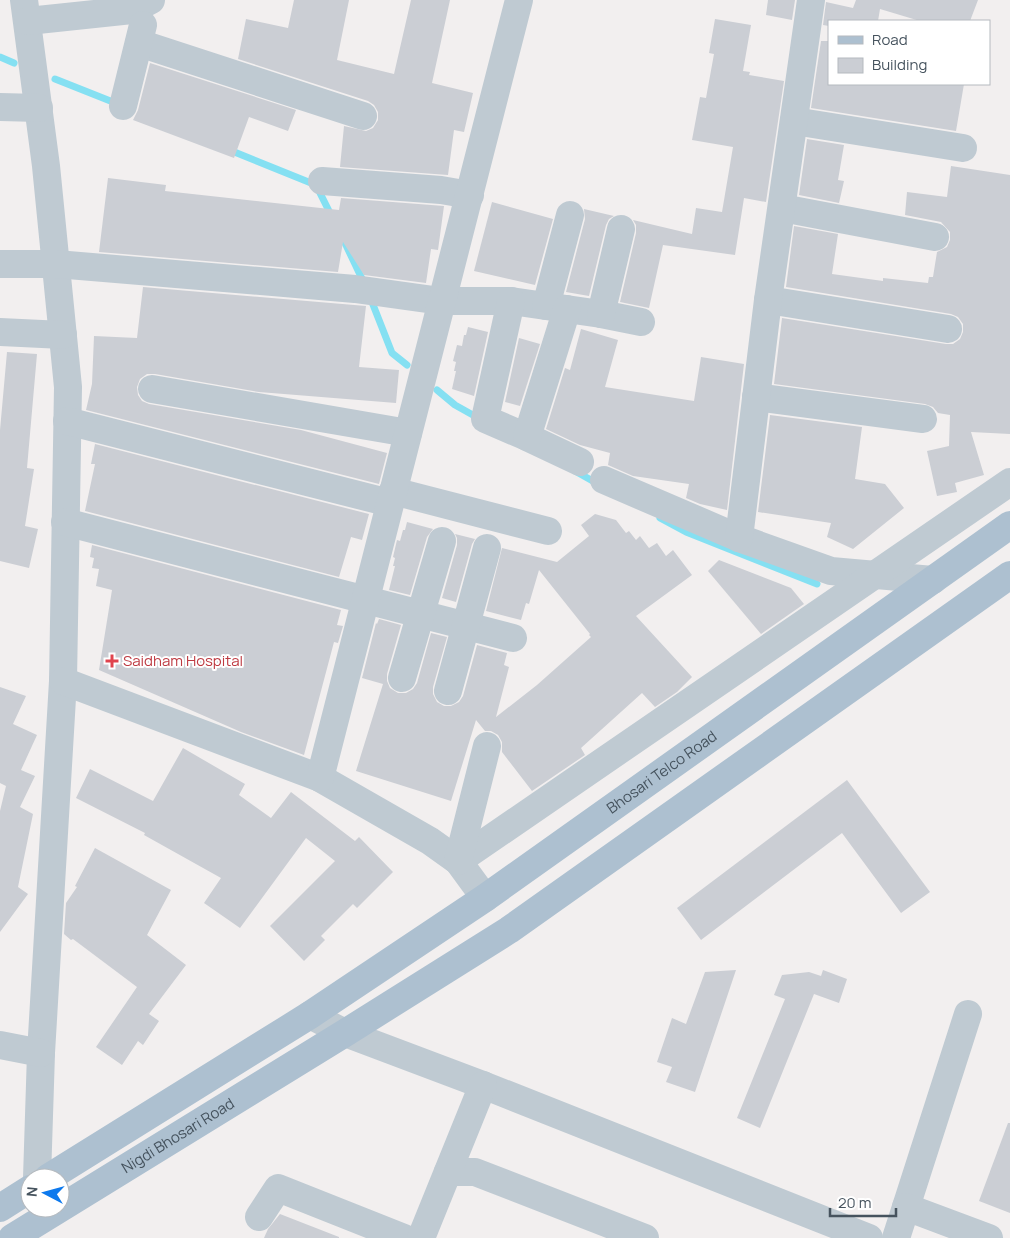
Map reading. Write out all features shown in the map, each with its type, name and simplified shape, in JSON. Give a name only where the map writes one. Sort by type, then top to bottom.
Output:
[{"type":"main road","name":"Bhosari Telco Road","points":[[310,1016],[485,898],[1010,525]]},
{"type":"main road","points":[[345,1033],[509,930],[1010,574]]},
{"type":"main road","points":[[64,1168],[310,1016]]},
{"type":"main road","name":"Nigdi Bhosari Road","points":[[12,1238],[345,1033]]},
{"type":"main road","points":[[0,1208],[20,1195]]},
{"type":"street","points":[[320,778],[519,0]]},
{"type":"street","points":[[738,538],[768,300],[811,0]]},
{"type":"street","points":[[37,1168],[41,1053],[63,681],[68,387],[39,108],[26,11],[132,10],[150,1]]},
{"type":"street","points":[[123,106],[150,1]]},
{"type":"street","points":[[139,43],[363,116]]},
{"type":"street","points":[[0,107],[39,108]]},
{"type":"street","points":[[794,121],[962,148]]},
{"type":"street","points":[[322,181],[441,190],[470,195]]},
{"type":"street","points":[[782,208],[935,238]]},
{"type":"street","points":[[527,437],[556,308],[570,215]]},
{"type":"street","points":[[601,314],[621,229]]},
{"type":"street","points":[[0,264],[56,264],[355,289],[441,301],[511,301],[601,314],[641,322]]},
{"type":"street","points":[[768,300],[948,329]]},
{"type":"street","points":[[511,301],[485,418],[580,462]]},
{"type":"street","points":[[0,332],[64,335]]},
{"type":"street","points":[[152,389],[408,433]]},
{"type":"street","points":[[756,397],[923,419]]},
{"type":"street","points":[[67,421],[392,497],[548,531]]},
{"type":"street","points":[[604,480],[738,538],[831,571],[933,580]]},
{"type":"street","points":[[458,861],[1010,482]]},
{"type":"street","points":[[65,522],[513,638]]},
{"type":"street","points":[[402,678],[442,541]]},
{"type":"street","points":[[448,691],[486,548]]},
{"type":"street","points":[[63,681],[320,778],[430,841],[458,861],[485,898]]},
{"type":"street","points":[[458,861],[487,746]]},
{"type":"street","points":[[896,1238],[968,1014]]},
{"type":"street","points":[[310,1016],[345,1033],[483,1085],[869,1238]]},
{"type":"street","points":[[0,1046],[41,1053]]},
{"type":"street","points":[[421,1238],[483,1085]]},
{"type":"street","points":[[448,1172],[474,1172],[645,1238]]},
{"type":"street","points":[[259,1217],[278,1188],[404,1238]]},
{"type":"street","points":[[906,1208],[989,1238]]},
{"type":"building","points":[[294,0],[349,0],[337,60],[394,74],[411,0],[450,0],[432,83],[473,93],[464,132],[454,130],[448,175],[340,167],[344,126],[366,131],[373,128],[378,120],[378,112],[374,105],[368,101],[238,59],[246,19],[288,28]]},
{"type":"building","points":[[768,0],[795,0],[792,20],[766,15]]},
{"type":"building","points":[[856,0],[978,0],[970,20],[917,20],[880,9],[878,20],[828,20],[828,26],[823,25],[826,2],[853,8]]},
{"type":"building","points":[[715,19],[751,25],[743,71],[750,72],[749,75],[784,81],[766,202],[744,198],[735,255],[663,245],[649,308],[620,302],[636,233],[636,225],[633,220],[692,234],[696,208],[722,212],[733,147],[692,140],[700,97],[706,98],[714,54],[709,53]]},
{"type":"building","points":[[821,41],[828,41],[828,85],[964,85],[956,131],[811,108]]},
{"type":"building","points":[[150,63],[296,110],[288,131],[249,117],[234,158],[133,120],[138,110]]},
{"type":"building","points":[[807,139],[844,145],[838,180],[844,181],[839,203],[799,195]]},
{"type":"building","points":[[951,166],[1010,175],[1010,434],[971,432],[984,475],[955,483],[957,492],[937,496],[927,451],[949,446],[950,415],[938,413],[933,407],[925,404],[774,384],[782,318],[946,344],[953,344],[960,339],[963,332],[963,324],[958,317],[951,314],[786,287],[794,226],[838,234],[832,274],[883,281],[883,278],[928,283],[929,277],[933,277],[937,252],[947,247],[950,240],[950,232],[941,222],[905,215],[907,192],[947,197]]},
{"type":"building","points":[[108,178],[166,185],[165,191],[339,210],[341,198],[444,206],[438,250],[431,249],[426,283],[364,275],[343,242],[338,272],[99,252]]},
{"type":"building","points":[[492,202],[553,219],[535,285],[474,271]]},
{"type":"building","points":[[584,209],[614,216],[609,219],[606,225],[589,296],[566,292],[585,219]]},
{"type":"building","points":[[143,287],[366,306],[359,367],[399,370],[396,403],[259,392],[155,374],[147,374],[140,379],[137,387],[138,395],[142,401],[149,404],[301,430],[387,453],[379,484],[86,410],[92,384],[94,336],[137,338]]},
{"type":"building","points":[[468,327],[488,332],[474,396],[452,389],[456,371],[454,371],[456,362],[453,361],[457,345],[462,346]]},
{"type":"building","points":[[581,329],[618,340],[605,387],[694,401],[701,357],[744,364],[727,510],[700,504],[686,498],[689,484],[633,476],[608,465],[610,453],[580,445],[546,429],[565,368],[570,370]]},
{"type":"building","points":[[519,338],[540,344],[520,406],[505,402]]},
{"type":"building","points":[[7,352],[37,354],[27,468],[34,469],[25,526],[38,529],[29,568],[0,561],[0,430]]},
{"type":"building","points":[[770,415],[862,427],[855,479],[885,484],[904,508],[853,549],[827,537],[831,523],[758,512]]},
{"type":"building","points":[[95,444],[369,514],[362,540],[351,537],[339,577],[85,511],[95,464],[91,464]]},
{"type":"building","points":[[595,514],[616,520],[626,533],[629,531],[636,540],[640,536],[649,548],[657,543],[666,556],[673,550],[692,575],[636,616],[692,677],[677,692],[655,707],[642,693],[581,748],[585,755],[532,791],[502,752],[502,742],[498,735],[491,731],[485,731],[476,720],[451,801],[356,771],[383,684],[362,678],[376,623],[379,619],[401,625],[387,674],[390,688],[398,693],[406,693],[413,689],[417,683],[431,633],[447,637],[433,687],[433,694],[437,702],[444,706],[451,706],[459,702],[463,696],[477,645],[507,653],[504,665],[509,667],[496,717],[537,685],[591,637],[539,570],[529,604],[526,603],[521,620],[486,611],[502,548],[557,562],[589,536],[581,525]]},
{"type":"building","points":[[407,522],[433,529],[427,537],[410,595],[389,590],[395,566],[393,566],[395,558],[393,557],[397,540],[400,541]]},
{"type":"building","points":[[455,534],[475,539],[456,602],[442,598],[457,545]]},
{"type":"building","points":[[92,545],[341,610],[337,625],[343,626],[338,643],[334,642],[304,755],[241,732],[99,670],[112,590],[96,586],[99,569],[92,568],[94,558],[90,557]]},
{"type":"building","points":[[719,560],[791,588],[804,604],[761,634],[708,571]]},
{"type":"building","points":[[0,687],[26,696],[13,724],[37,735],[21,770],[35,776],[20,807],[33,814],[18,887],[28,894],[0,932],[0,811],[6,786],[0,783]]},
{"type":"building","points":[[183,748],[245,784],[239,795],[271,818],[291,792],[355,841],[359,837],[393,872],[357,908],[353,904],[321,936],[325,940],[304,961],[270,926],[335,861],[306,838],[240,928],[204,903],[221,878],[144,835],[145,833],[76,798],[90,769],[153,801]]},
{"type":"building","points":[[847,780],[930,892],[901,913],[842,833],[701,940],[677,908]]},
{"type":"building","points":[[95,848],[171,890],[147,935],[186,965],[149,1014],[159,1021],[143,1045],[138,1041],[122,1065],[96,1047],[137,987],[64,934],[66,903],[77,887],[75,886]]},
{"type":"building","points":[[736,970],[695,1092],[666,1082],[672,1067],[657,1062],[672,1018],[686,1024],[705,972]]},
{"type":"building","points":[[823,970],[847,979],[839,1003],[814,994],[760,1128],[737,1118],[785,999],[774,995],[782,975],[809,972],[821,976]]},
{"type":"building","points":[[1008,1123],[1010,1123],[1010,1213],[979,1201]]},
{"type":"building","points":[[280,1214],[339,1238],[264,1238],[268,1229]]},
{"type":"waterway","points":[[0,57],[14,63]]},
{"type":"waterway","points":[[55,79],[118,104]]},
{"type":"waterway","points":[[227,149],[316,185],[331,215]]},
{"type":"waterway","points":[[345,243],[364,283]]},
{"type":"waterway","points":[[370,297],[392,353],[407,365]]},
{"type":"waterway","points":[[437,390],[455,405],[480,419]]},
{"type":"waterway","points":[[575,471],[598,484]]},
{"type":"waterway","points":[[660,518],[686,532],[817,584]]},
{"type":"place","name":"Saidham Hospital","points":[[112,661]]}]
